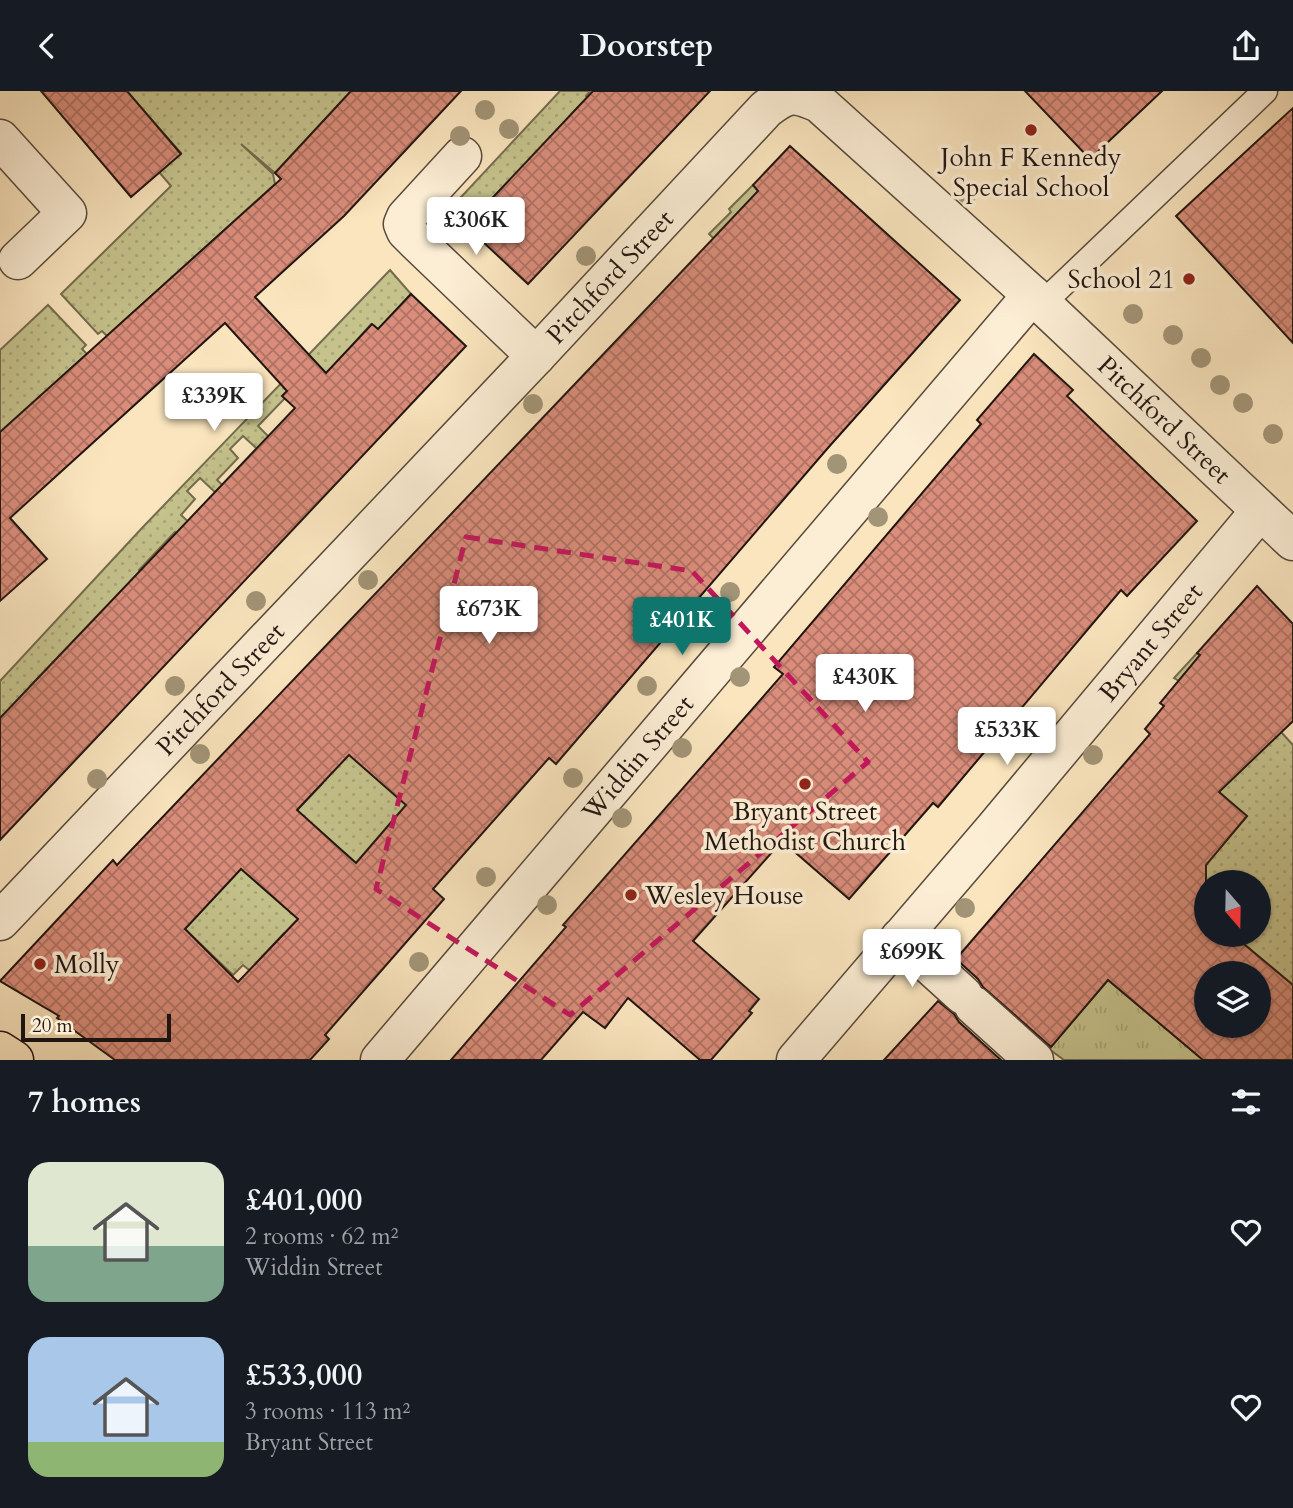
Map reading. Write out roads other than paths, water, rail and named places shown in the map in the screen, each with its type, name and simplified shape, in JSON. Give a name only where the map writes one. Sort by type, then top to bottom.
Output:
[{"type":"main road","points":[[0,1051],[13,1060]]},
{"type":"street","name":"Pitchford Street","points":[[0,921],[536,356],[766,109],[780,98],[796,94],[819,103],[1037,300],[1293,541]]},
{"type":"street","points":[[0,139],[67,213],[18,260]]},
{"type":"street","points":[[462,156],[406,217],[403,224],[417,242],[536,356]]},
{"type":"street","name":"Widdin Street","points":[[380,1060],[1037,300]]},
{"type":"street","name":"Bryant Street","points":[[796,1060],[1260,511]]},
{"type":"street","points":[[900,939],[1034,1060]]},
{"type":"lane","points":[[1037,300],[1265,91]]},
{"type":"place","name":"John F Kennedy Special School","points":[[1031,130]]},
{"type":"place","name":"School 21","points":[[1189,279]]},
{"type":"place","name":"Bryant Street Methodist Church","points":[[805,784]]},
{"type":"place","name":"Wesley House","points":[[631,895]]},
{"type":"place","name":"Molly","points":[[40,964]]}]
